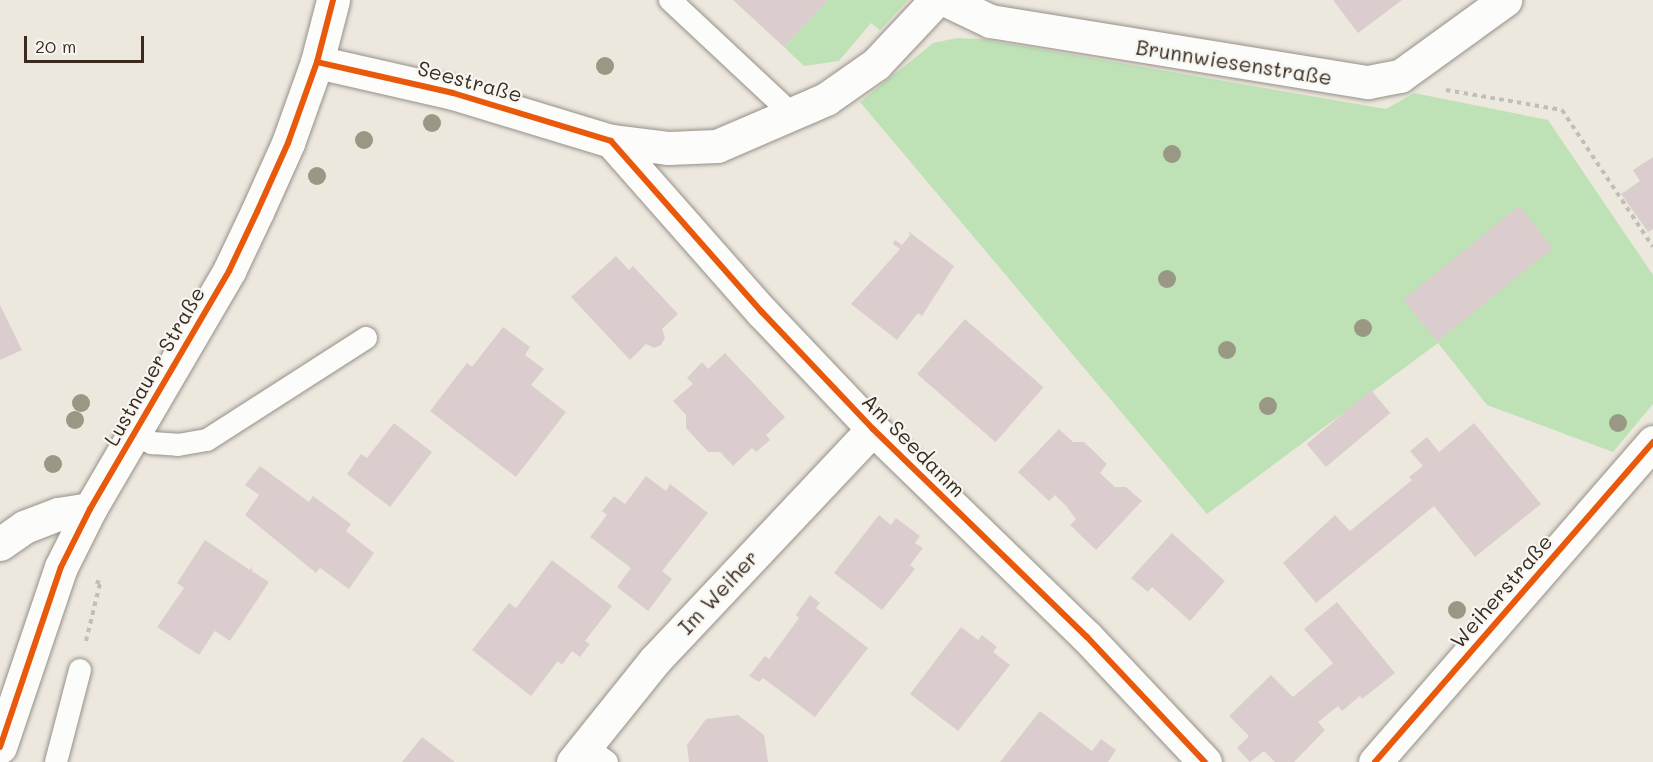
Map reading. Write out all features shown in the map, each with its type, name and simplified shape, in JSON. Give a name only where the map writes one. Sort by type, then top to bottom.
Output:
[{"type":"street","name":"Lustnauer Straße","points":[[0,747],[43,612],[90,509],[229,271],[288,142],[317,62],[333,0]]},
{"type":"street","name":"Seestraße","points":[[317,62],[453,93],[611,141],[668,148],[717,146],[826,99],[876,64],[936,0]]},
{"type":"street","name":"Brunnwiesenstraße","points":[[946,0],[990,21],[1323,77],[1368,82],[1400,76],[1505,0]]},
{"type":"street","name":"Am Seedamm","points":[[611,141],[762,312],[873,429],[1087,637],[1205,762]]},
{"type":"street","name":"Im Weiher","points":[[588,757],[691,621],[873,429]]},
{"type":"street","name":"Weiherstraße","points":[[1375,762],[1653,442]]},
{"type":"street","points":[[0,544],[24,527],[58,514],[90,509]]},
{"type":"lane","points":[[670,0],[793,115]]},
{"type":"lane","points":[[133,435],[152,443],[178,446],[207,440],[366,338]]},
{"type":"lane","points":[[56,762],[80,670]]},
{"type":"path","points":[[1400,76],[1443,90],[1562,110],[1653,247]]},
{"type":"path","points":[[80,670],[100,583]]},
{"type":"green space","points":[[828,0],[908,0],[880,30],[871,23],[839,61],[804,66],[784,47]]},
{"type":"green space","points":[[957,38],[981,39],[1386,109],[1414,93],[1548,120],[1653,275],[1653,404],[1613,452],[1487,405],[1438,343],[1207,514],[860,102],[933,43]]},
{"type":"building","points":[[733,0],[828,0],[784,47]]},
{"type":"building","points":[[1333,0],[1402,0],[1358,33]]},
{"type":"building","points":[[1653,157],[1653,229],[1648,232],[1621,194],[1640,181],[1633,170]]},
{"type":"building","points":[[1519,206],[1553,248],[1437,342],[1403,300]]},
{"type":"building","points":[[908,231],[954,266],[922,316],[918,313],[897,340],[851,304],[900,249],[893,244],[895,240],[902,245],[910,235]]},
{"type":"building","points":[[616,256],[629,270],[633,266],[678,314],[662,329],[665,338],[661,345],[654,348],[646,344],[630,360],[571,297]]},
{"type":"building","points":[[0,305],[22,350],[0,360]]},
{"type":"building","points":[[965,319],[1043,387],[996,442],[917,374]]},
{"type":"building","points":[[503,327],[530,347],[525,355],[544,369],[531,385],[566,412],[516,477],[430,411],[467,363],[472,367]]},
{"type":"building","points":[[725,353],[785,417],[766,435],[770,440],[756,452],[752,448],[733,466],[720,452],[708,452],[686,428],[686,415],[673,401],[693,384],[687,378],[702,362],[708,369]]},
{"type":"building","points":[[1371,390],[1390,413],[1326,467],[1307,444]]},
{"type":"building","points":[[394,423],[432,452],[390,507],[347,474],[361,454],[367,458]]},
{"type":"building","points":[[1474,423],[1541,504],[1475,557],[1434,506],[1316,603],[1283,563],[1335,515],[1350,531],[1412,480],[1409,477],[1423,466],[1410,451],[1427,437],[1439,452]]},
{"type":"building","points":[[1059,429],[1073,442],[1084,442],[1107,464],[1100,473],[1115,487],[1126,487],[1142,501],[1096,550],[1070,525],[1076,519],[1055,495],[1049,501],[1018,472]]},
{"type":"building","points":[[260,466],[309,502],[313,496],[351,524],[346,531],[374,553],[349,589],[320,568],[316,573],[245,515],[259,495],[245,485]]},
{"type":"building","points":[[646,476],[666,491],[670,484],[708,513],[662,571],[672,579],[648,611],[617,587],[631,568],[590,537],[607,515],[602,511],[614,496],[625,504]]},
{"type":"building","points":[[879,515],[891,525],[896,518],[920,536],[915,543],[923,548],[910,565],[915,569],[882,610],[834,573]]},
{"type":"building","points":[[1172,533],[1225,581],[1190,621],[1152,587],[1148,592],[1131,578]]},
{"type":"building","points":[[205,540],[250,570],[252,566],[252,571],[269,582],[230,641],[215,631],[199,655],[157,627],[184,588],[177,583]]},
{"type":"building","points":[[552,560],[612,606],[585,641],[590,644],[580,657],[572,651],[562,665],[558,661],[531,696],[472,650],[509,603],[516,608]]},
{"type":"building","points":[[810,595],[820,603],[816,608],[868,648],[815,717],[763,678],[759,682],[749,676],[765,656],[769,659],[799,618],[796,615]]},
{"type":"building","points":[[1337,602],[1395,673],[1362,699],[1360,696],[1342,711],[1338,706],[1318,722],[1325,730],[1294,762],[1275,762],[1264,751],[1250,762],[1237,748],[1249,736],[1229,716],[1271,675],[1293,697],[1333,663],[1304,629]]},
{"type":"building","points":[[961,627],[978,640],[982,635],[997,647],[993,652],[1010,665],[958,731],[910,694]]},
{"type":"building","points":[[1040,711],[1092,751],[1101,739],[1116,750],[1108,762],[1000,762]]},
{"type":"building","points":[[738,715],[764,735],[768,762],[689,762],[687,745],[706,719]]},
{"type":"building","points":[[422,737],[455,762],[402,762]]},
{"type":"cycle path","points":[[0,747],[61,567],[90,509],[229,271],[288,143],[317,62],[333,0]]},
{"type":"cycle path","points":[[317,62],[453,93],[611,141],[762,312],[873,429],[1087,637],[1205,762]]},
{"type":"cycle path","points":[[1375,762],[1653,442]]}]
